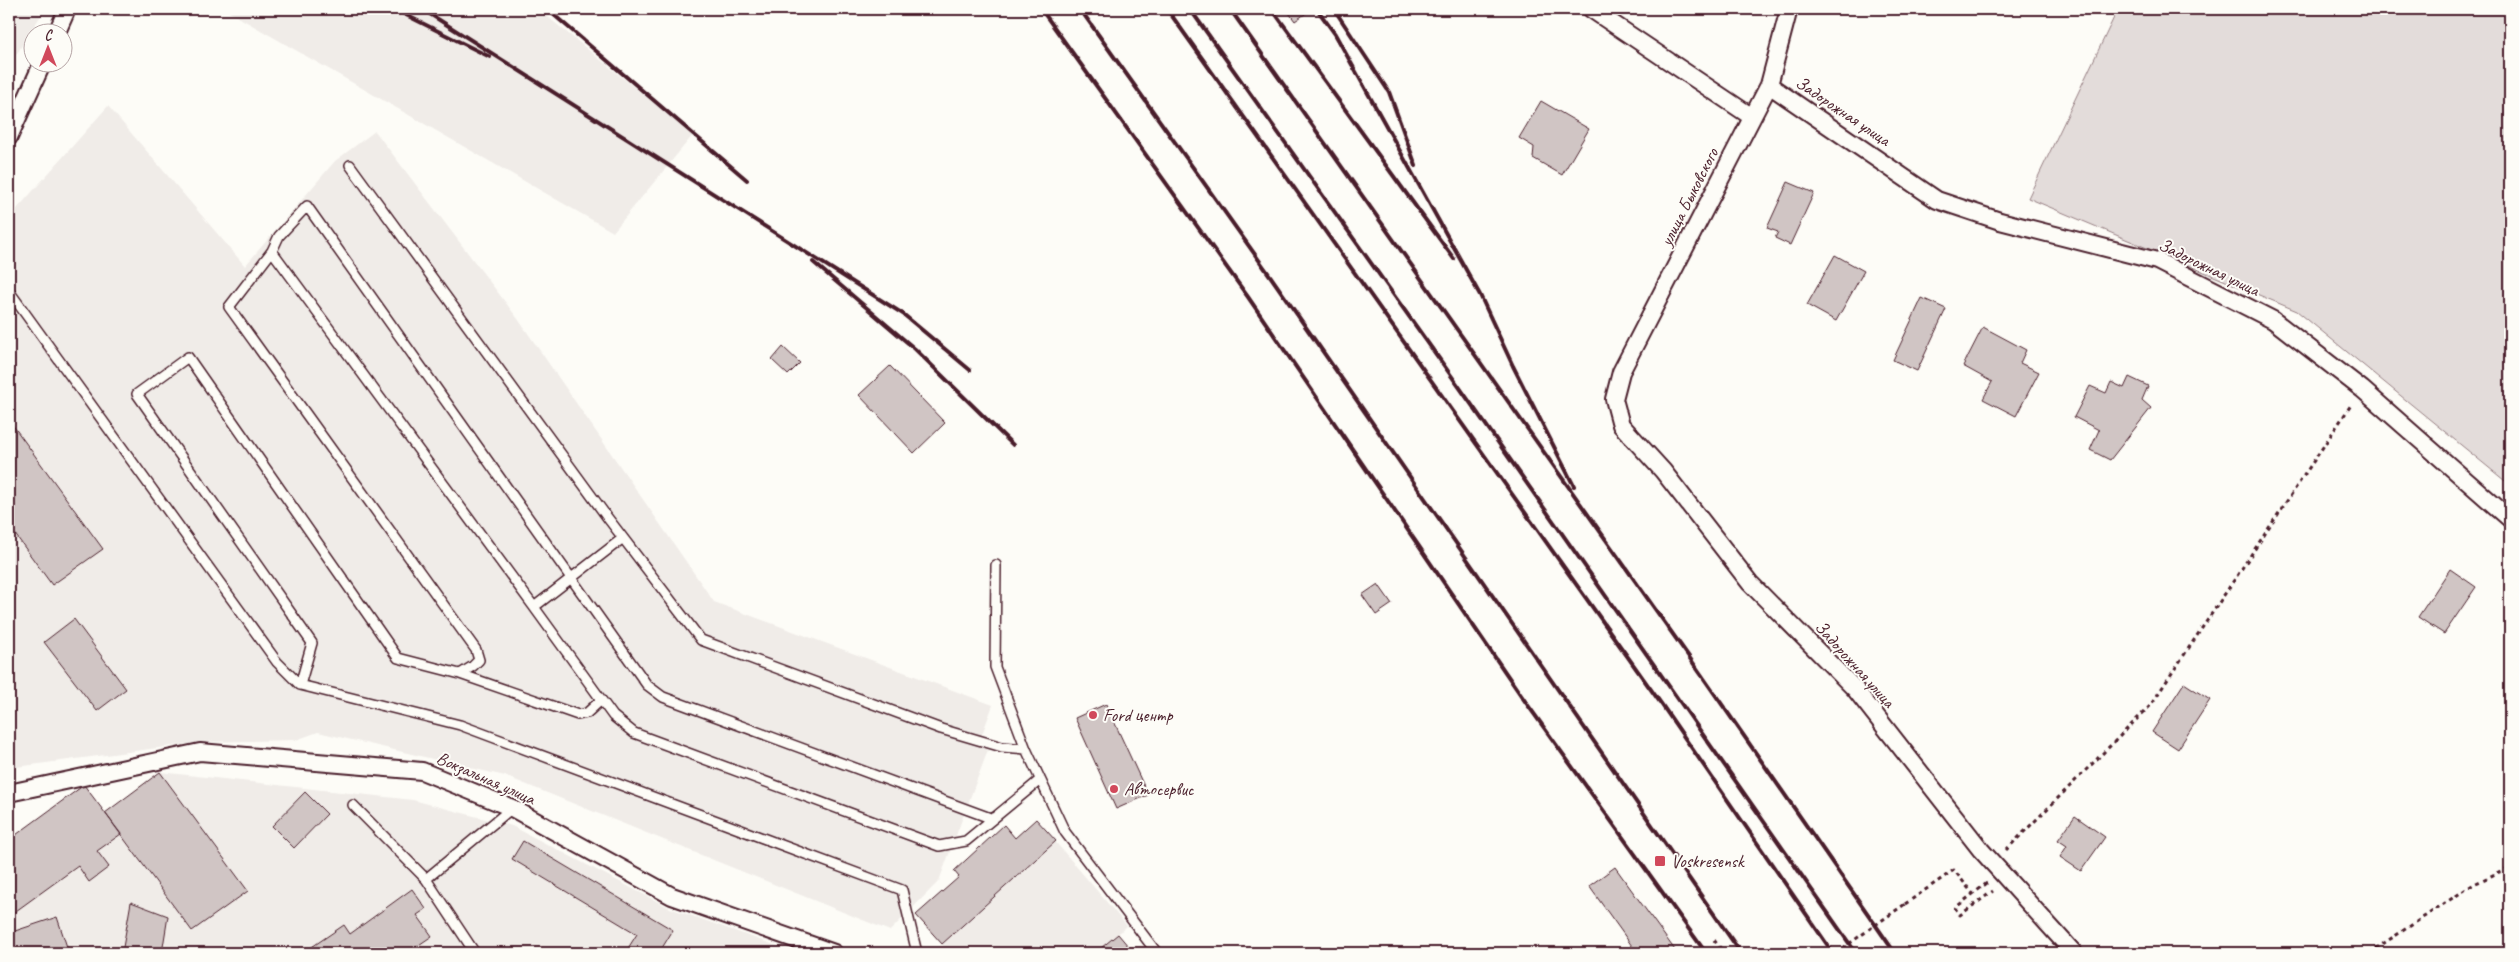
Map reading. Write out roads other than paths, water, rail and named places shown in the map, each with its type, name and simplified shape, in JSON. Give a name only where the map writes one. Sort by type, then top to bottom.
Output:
[{"type":"street","points":[[61,22],[65,14],[64,9]]},
{"type":"street","points":[[1590,9],[1752,117]]},
{"type":"street","name":"улица Быковского","points":[[1614,399],[1621,372],[1769,85],[1789,9]]},
{"type":"street","points":[[9,137],[38,72]]},
{"type":"street","name":"Задорожная улица","points":[[1769,85],[1937,200],[2000,221],[2157,261],[2273,320],[2362,390],[2510,520]]},
{"type":"street","name":"Задорожная улица","points":[[1614,399],[1621,424],[1663,471],[1750,583],[1855,689],[1999,873],[2074,953]]},
{"type":"street","name":"Вокзальная улица","points":[[9,793],[200,752],[422,771],[512,808],[672,896],[824,952]]},
{"type":"lane","points":[[350,165],[623,538],[701,640],[941,729],[1002,747],[1026,749]]},
{"type":"lane","points":[[460,674],[473,666],[478,660],[476,650],[228,307],[272,251],[279,236],[306,206],[647,685],[663,697],[993,819]]},
{"type":"lane","points":[[272,251],[613,716],[634,733],[939,846],[966,841],[1040,780]]},
{"type":"lane","points":[[9,291],[277,662],[300,685],[460,726],[902,890],[917,953]]},
{"type":"lane","points":[[300,685],[312,643],[137,394],[188,356],[398,658],[460,674],[578,715],[587,713],[601,700]]},
{"type":"lane","points":[[534,607],[623,538]]},
{"type":"lane","points":[[996,565],[995,667],[1026,749],[1065,832],[1157,953]]},
{"type":"lane","points":[[353,804],[426,879],[475,953]]},
{"type":"lane","points":[[426,879],[512,808]]},
{"type":"railway","points":[[394,9],[490,57]]},
{"type":"railway","points":[[422,9],[903,314],[970,370]]},
{"type":"railway","points":[[547,9],[747,180]]},
{"type":"railway","points":[[1041,9],[1248,297],[1527,704],[1706,953]]},
{"type":"railway","points":[[1080,9],[1271,277],[1741,953]]},
{"type":"railway","points":[[1167,9],[1662,705],[1833,953]]},
{"type":"railway","points":[[1190,9],[1460,388],[1856,953]]},
{"type":"railway","points":[[1230,9],[1689,657],[1895,953]]},
{"type":"railway","points":[[1272,9],[1454,259]]},
{"type":"railway","points":[[1317,9],[1335,34],[1480,295],[1513,366],[1574,486]]},
{"type":"railway","points":[[1334,9],[1389,92],[1416,166]]},
{"type":"railway","points":[[813,262],[915,349],[1013,445]]},
{"type":"place","name":"Ford центр","points":[[1093,715]]},
{"type":"place","name":"Автосервис","points":[[1114,789]]},
{"type":"place","name":"Voskresensk","points":[[1660,861]]}]
